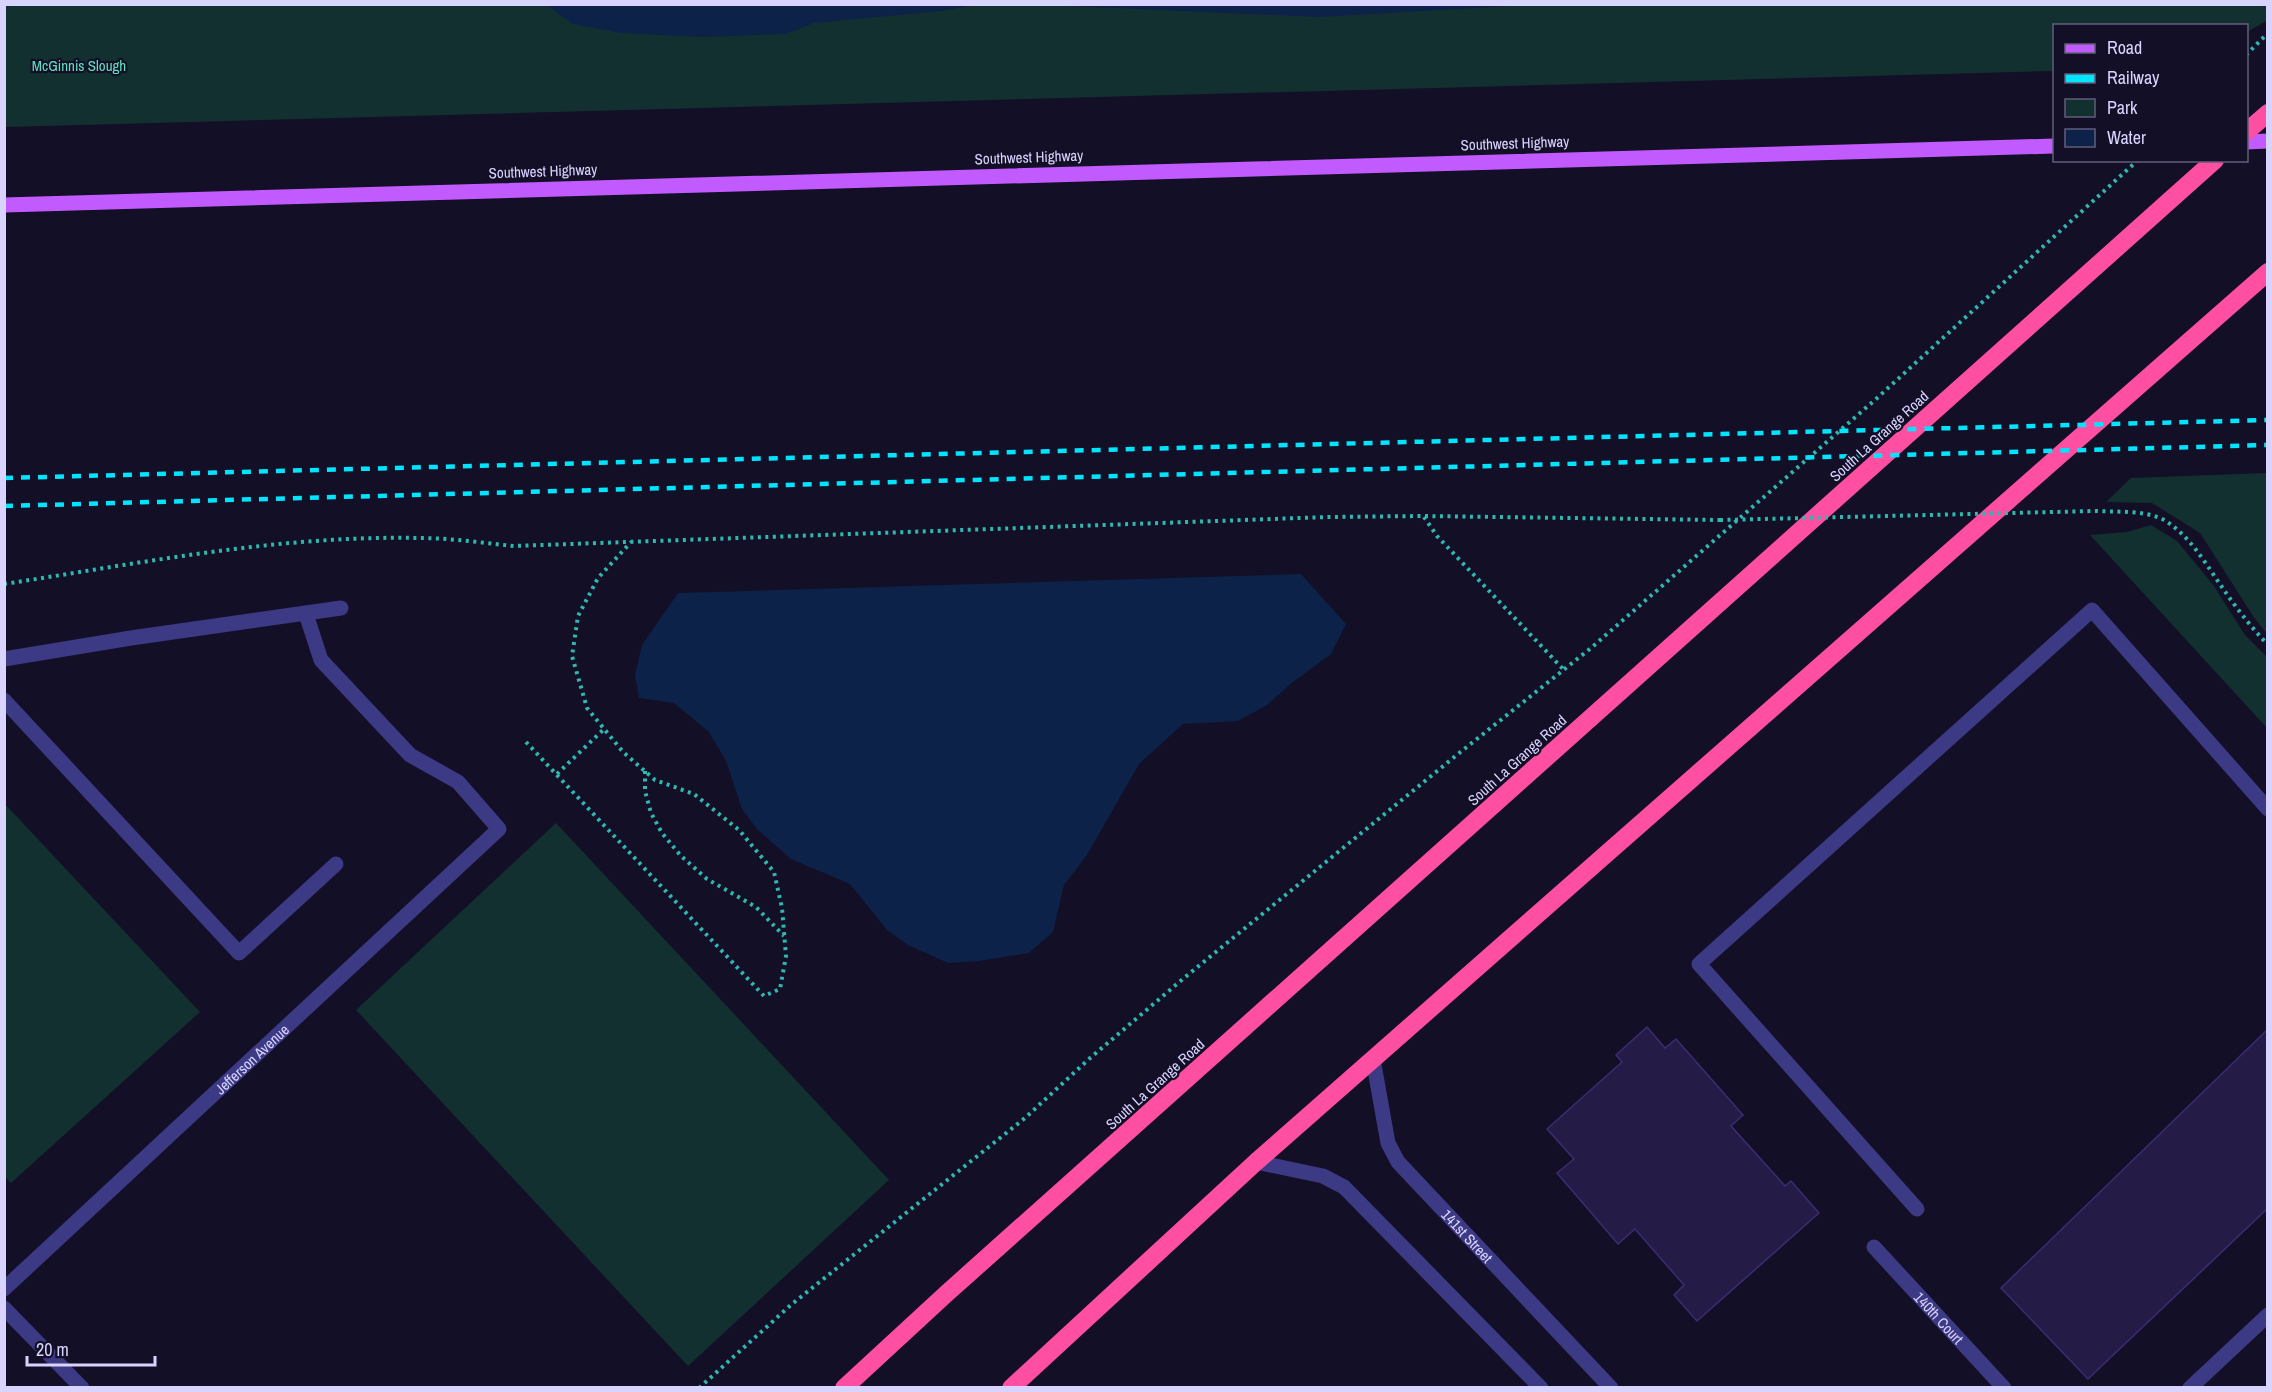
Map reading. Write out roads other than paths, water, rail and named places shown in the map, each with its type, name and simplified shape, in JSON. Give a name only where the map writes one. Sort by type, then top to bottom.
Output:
[{"type":"highway","points":[[2248,131],[2268,114]]},
{"type":"highway","name":"South La Grange Road","points":[[844,1388],[955,1286],[2213,162]]},
{"type":"highway","points":[[1011,1388],[1256,1162],[2268,272]]},
{"type":"main road","points":[[2248,142],[2268,141]]},
{"type":"main road","name":"Southwest Highway","points":[[4,205],[2053,146]]},
{"type":"street","points":[[4,659],[341,608]]},
{"type":"street","points":[[1917,1209],[1699,964],[2092,610],[2268,809]]},
{"type":"street","name":"Jefferson Avenue","points":[[4,1289],[499,829],[458,782],[411,755],[321,660],[306,614]]},
{"type":"street","points":[[4,700],[239,953],[336,864]]},
{"type":"street","name":"141st Street","points":[[1374,1059],[1388,1143],[1398,1162],[1611,1388]]},
{"type":"street","points":[[1256,1162],[1323,1176],[1344,1187],[1541,1388]]},
{"type":"street","name":"140th Court","points":[[1874,1247],[2004,1388]]},
{"type":"street","points":[[4,1308],[82,1388]]},
{"type":"street","points":[[2190,1388],[2268,1315]]},
{"type":"water","points":[[1047,4],[1527,5],[1319,17]]},
{"type":"water","points":[[547,5],[974,5],[941,11],[814,23],[786,34],[703,37],[621,33],[573,24]]},
{"type":"water","points":[[1301,574],[1346,624],[1331,654],[1267,705],[1238,721],[1183,724],[1139,764],[1087,855],[1064,885],[1053,932],[1029,953],[979,961],[948,963],[908,945],[887,930],[850,884],[791,859],[757,829],[742,809],[726,761],[709,732],[674,703],[639,698],[635,675],[642,645],[678,593]]},
{"type":"railway","points":[[4,478],[2268,420]]},
{"type":"railway","points":[[4,506],[2268,445]]},
{"type":"park label","name":"McGinnis Slough","points":[[79,65]]}]
